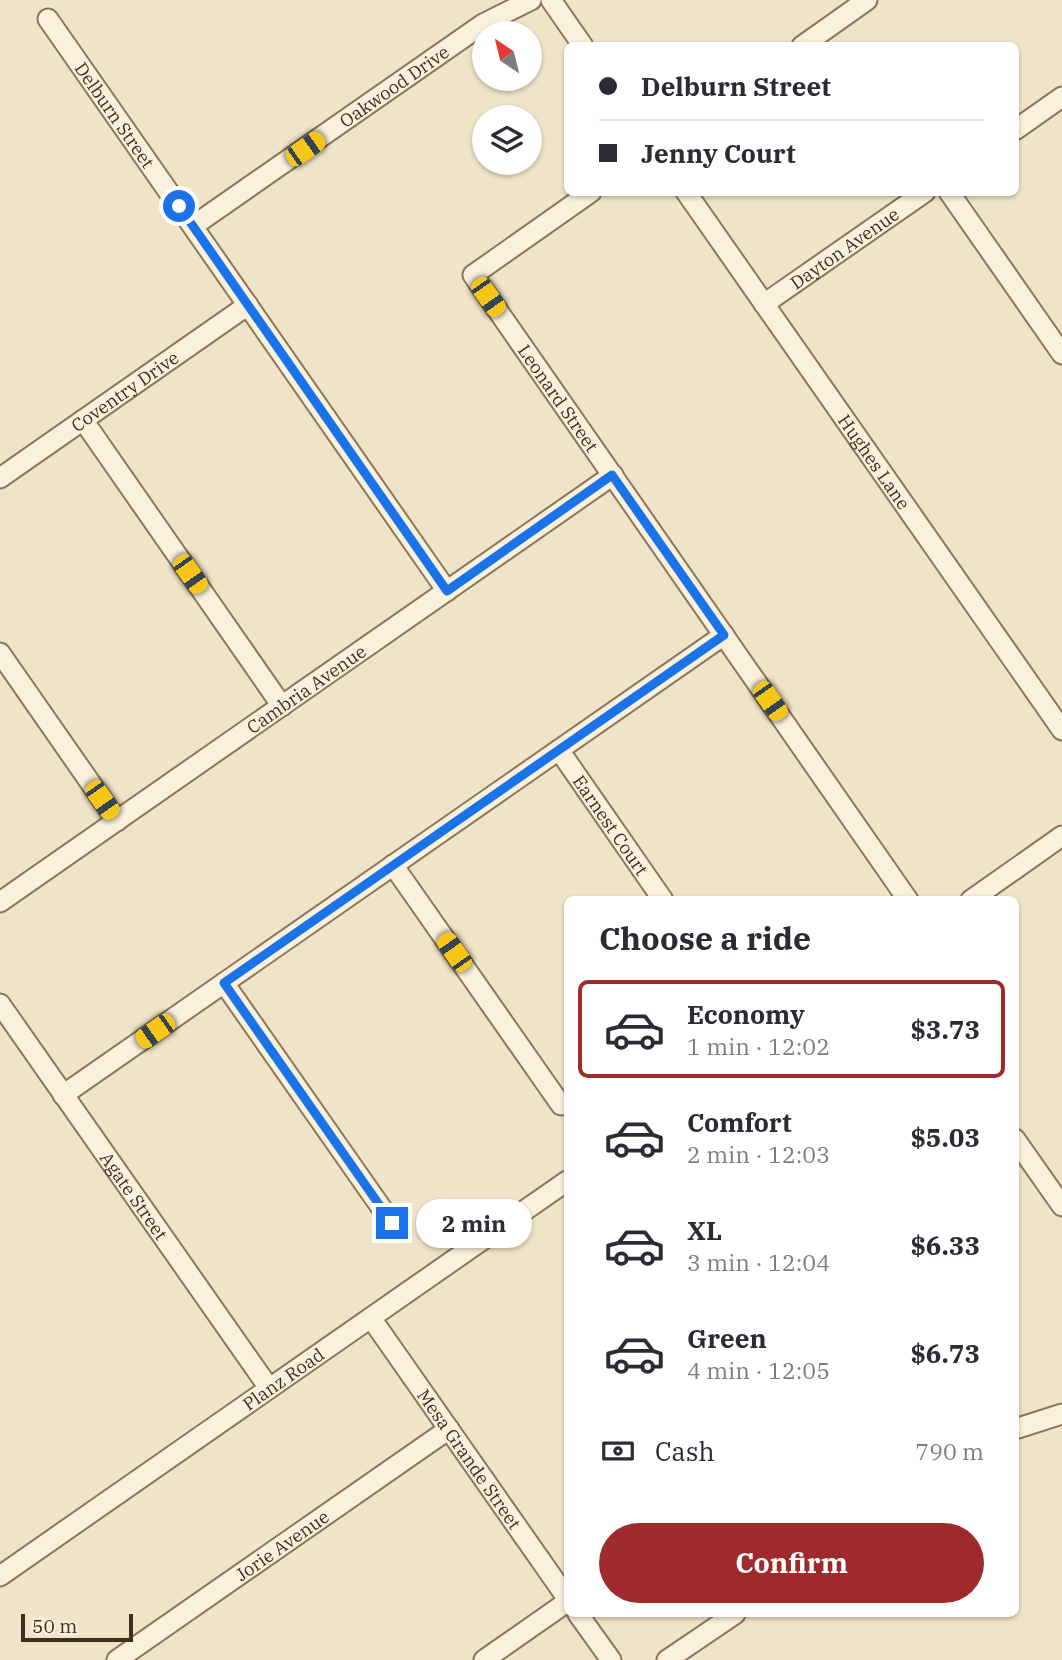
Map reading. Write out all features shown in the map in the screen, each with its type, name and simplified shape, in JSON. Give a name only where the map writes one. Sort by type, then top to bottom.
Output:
[{"type":"street","name":"Oakwood Drive","points":[[193,226],[483,24],[531,0]]},
{"type":"street","points":[[551,0],[580,42]]},
{"type":"street","points":[[808,42],[867,0]]},
{"type":"street","name":"Delburn Street","points":[[48,19],[447,591]]},
{"type":"street","points":[[1019,127],[1062,97]]},
{"type":"street","name":"Leonard Street","points":[[585,196],[473,275],[905,896]]},
{"type":"street","name":"Hughes Lane","points":[[689,196],[1062,730]]},
{"type":"street","name":"Dayton Avenue","points":[[764,304],[919,196]]},
{"type":"street","points":[[952,196],[1062,354]]},
{"type":"street","name":"Coventry Drive","points":[[0,478],[248,305]]},
{"type":"street","points":[[83,420],[282,706]]},
{"type":"street","name":"Cambria Avenue","points":[[0,902],[612,475]]},
{"type":"street","points":[[64,1095],[724,635]]},
{"type":"street","points":[[0,653],[117,821]]},
{"type":"street","name":"Earnest Court","points":[[559,750],[660,896]]},
{"type":"street","points":[[977,896],[1062,836]]},
{"type":"street","points":[[393,865],[561,1105]]},
{"type":"street","points":[[224,983],[392,1223]]},
{"type":"street","name":"Agate Street","points":[[0,1004],[269,1388]]},
{"type":"street","points":[[1019,1145],[1062,1206]]},
{"type":"street","name":"Planz Road","points":[[0,1576],[564,1183]]},
{"type":"street","name":"Mesa Grande Street","points":[[371,1318],[564,1596]]},
{"type":"street","points":[[1019,1428],[1062,1413]]},
{"type":"street","name":"Jorie Avenue","points":[[117,1660],[449,1429]]},
{"type":"street","points":[[484,1660],[564,1602]]},
{"type":"street","points":[[580,1617],[611,1660]]},
{"type":"street","points":[[667,1660],[731,1617]]},
{"type":"route","points":[[179,206],[447,591],[612,475],[724,635],[224,983],[392,1223]]}]
